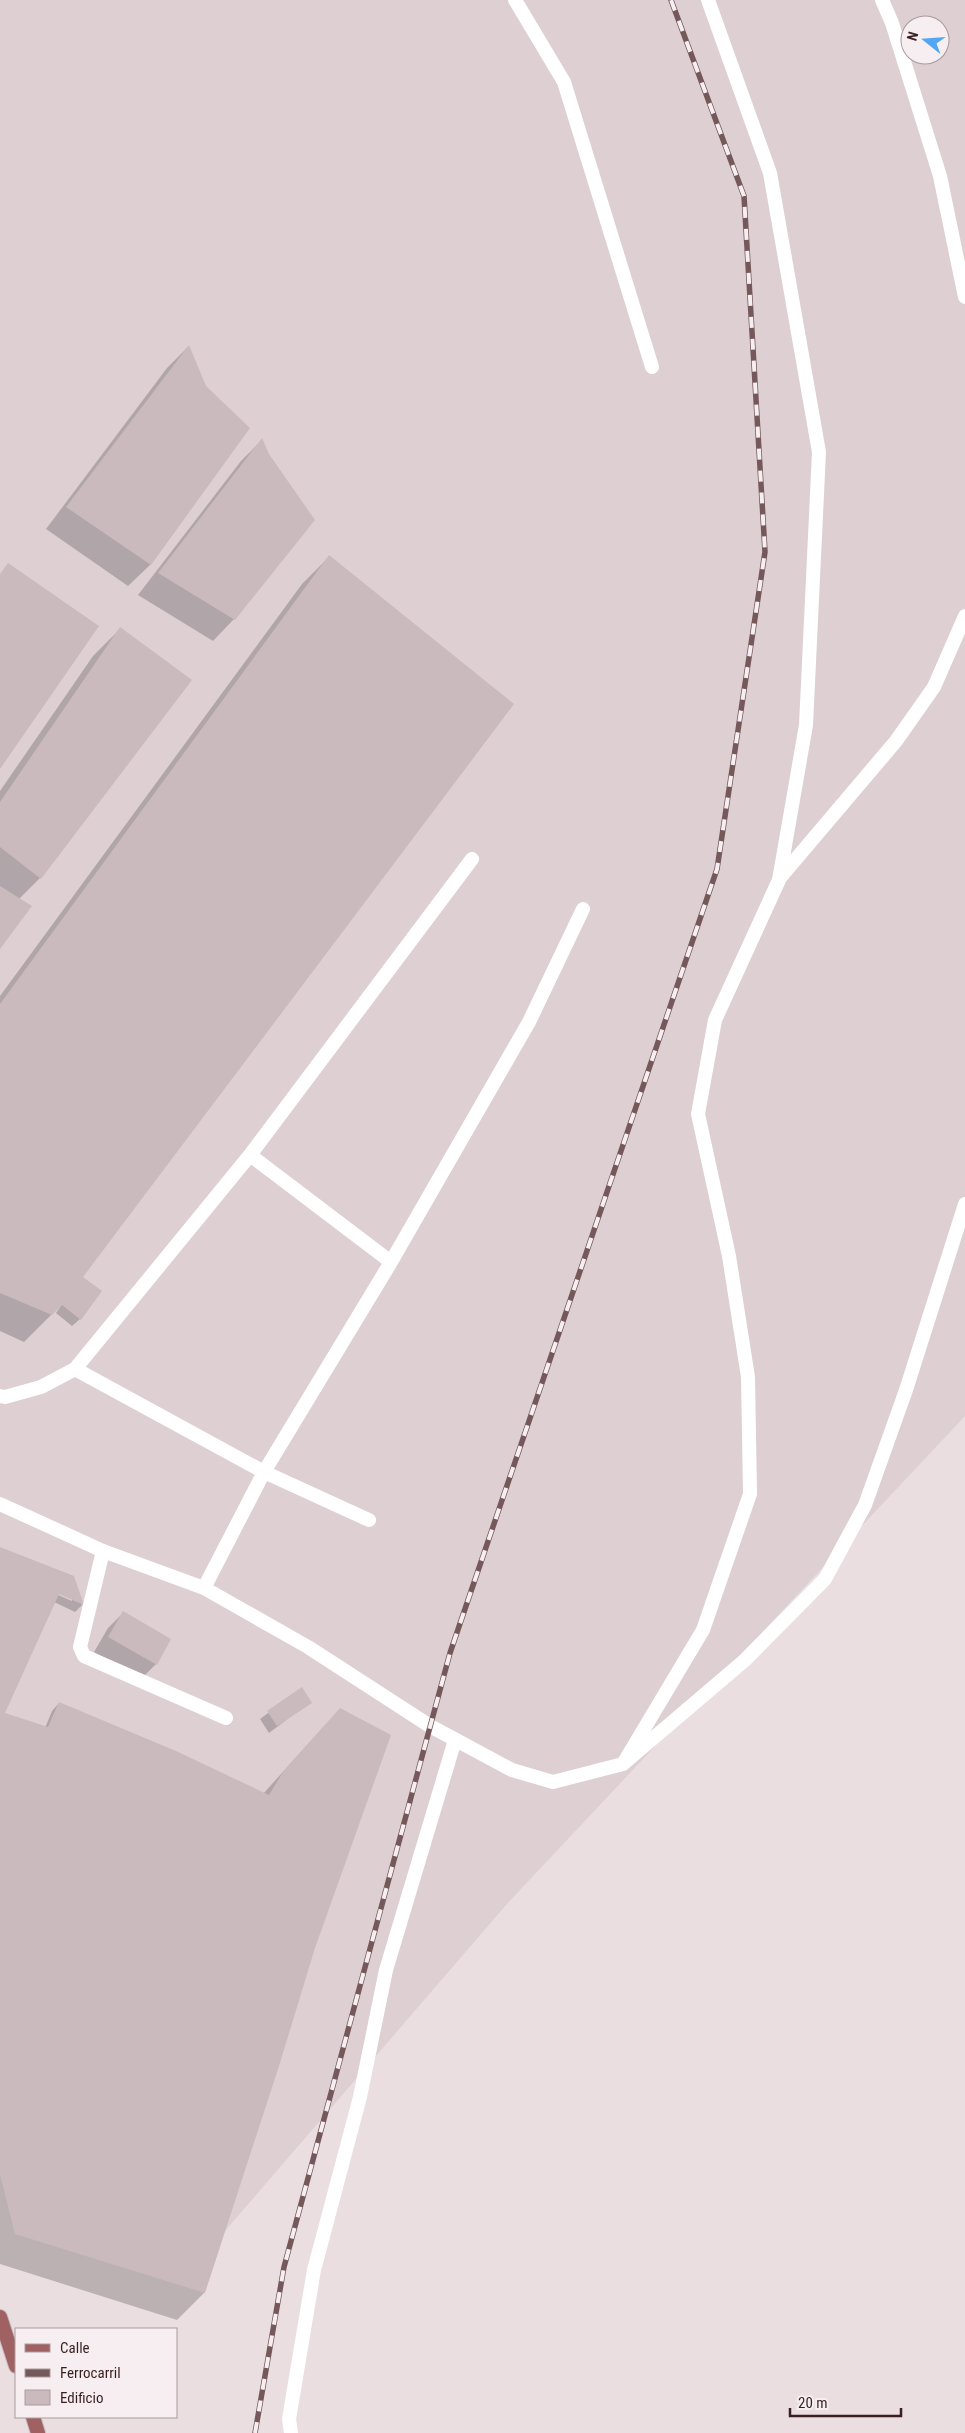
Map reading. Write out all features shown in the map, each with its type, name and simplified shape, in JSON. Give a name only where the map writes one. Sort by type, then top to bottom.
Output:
[{"type":"main road","points":[[0,2317],[15,2363]]},
{"type":"main road","points":[[33,2418],[38,2433]]},
{"type":"street","points":[[514,0],[564,82],[652,367]]},
{"type":"street","points":[[623,1764],[703,1630],[750,1494],[748,1377],[729,1256],[698,1114],[715,1020],[779,880],[806,724],[819,452],[770,173],[708,0]]},
{"type":"street","points":[[882,0],[892,24],[940,176],[965,297]]},
{"type":"street","points":[[779,880],[896,741],[934,687],[965,616]]},
{"type":"street","points":[[0,1396],[5,1397],[41,1387],[75,1369],[250,1155],[472,859]]},
{"type":"street","points":[[204,1588],[264,1472],[391,1262],[529,1022],[583,909]]},
{"type":"street","points":[[250,1155],[391,1262]]},
{"type":"street","points":[[0,1504],[104,1551],[204,1588],[308,1648],[430,1726],[512,1770],[553,1782],[623,1764],[744,1660],[825,1579],[865,1505],[906,1390],[965,1204]]},
{"type":"street","points":[[75,1369],[264,1472],[369,1520]]},
{"type":"street","points":[[104,1551],[80,1647],[84,1656],[226,1718]]},
{"type":"street","points":[[291,2433],[289,2419],[314,2270],[360,2097],[386,1970],[455,1740]]},
{"type":"shaded area","points":[[0,0],[965,0],[965,1416],[506,1905],[181,2282],[0,2061]]},
{"type":"building","points":[[189,345],[206,386],[250,428],[151,565],[66,507]]},
{"type":"building","points":[[262,438],[269,454],[315,520],[235,620],[158,573]]},
{"type":"building","points":[[329,555],[514,704],[83,1277],[102,1291],[81,1320],[62,1305],[52,1315],[0,1293],[0,1004]]},
{"type":"building","points":[[8,563],[99,626],[0,769],[0,574]]},
{"type":"building","points":[[120,627],[192,680],[41,879],[0,847],[0,802]]},
{"type":"building","points":[[0,886],[32,906],[0,949]]},
{"type":"building","points":[[0,1547],[74,1576],[84,1605],[59,1594],[5,1713],[48,1727],[59,1702],[176,1751],[269,1795],[283,1772],[340,1708],[391,1735],[315,1948],[279,2066],[205,2293],[15,2234],[0,2174]]},
{"type":"building","points":[[123,1611],[171,1639],[157,1665],[108,1637]]},
{"type":"building","points":[[302,1687],[312,1703],[277,1726],[267,1711]]},
{"type":"railway","points":[[255,2433],[284,2267],[450,1653],[717,869],[765,552],[744,196],[671,0]]}]
